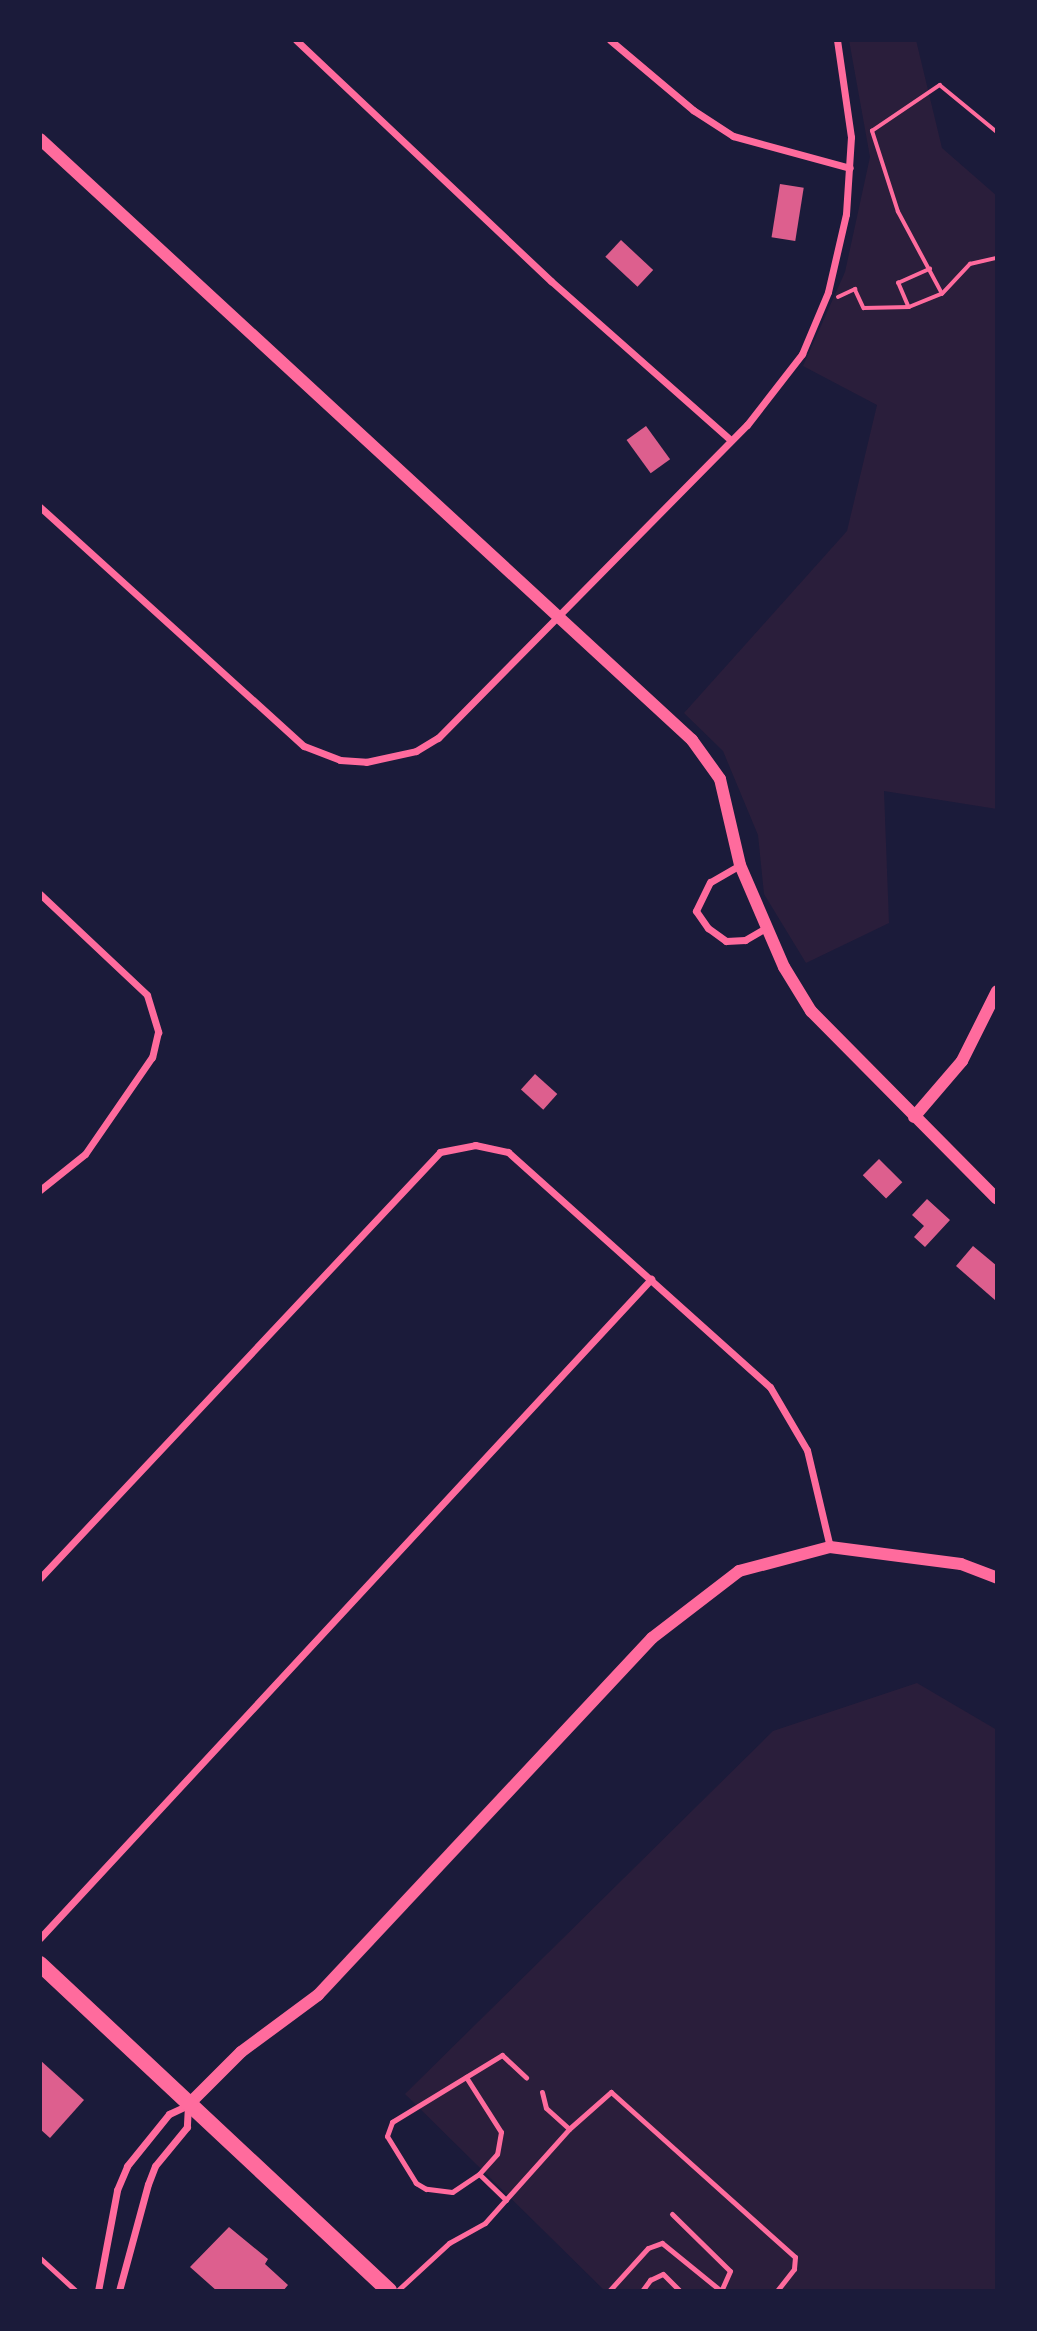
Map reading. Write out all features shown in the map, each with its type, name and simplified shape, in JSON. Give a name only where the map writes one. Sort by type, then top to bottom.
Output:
[{"type":"main road","points":[[40,1964],[389,2291]]},
{"type":"street","points":[[296,40],[551,281],[731,440]]},
{"type":"street","points":[[610,40],[673,95],[733,136],[850,168]]},
{"type":"street","points":[[40,507],[304,746],[340,760],[375,762],[416,751],[438,738],[559,618],[731,440],[790,373],[824,304],[846,214],[850,168],[849,106],[837,40]]},
{"type":"street","points":[[40,139],[708,758],[729,802],[740,865],[766,928],[784,967],[822,1025],[997,1199]]},
{"type":"street","points":[[740,865],[710,882],[696,911],[708,929],[726,941],[744,940],[766,928]]},
{"type":"street","points":[[40,894],[147,995],[154,1007],[158,1032],[152,1057],[85,1154],[40,1190]]},
{"type":"street","points":[[914,1117],[962,1061],[997,991]]},
{"type":"street","points":[[40,1578],[440,1152],[467,1145],[508,1152],[650,1279],[785,1406],[807,1450],[830,1547]]},
{"type":"street","points":[[40,1938],[650,1279]]},
{"type":"street","points":[[98,2291],[117,2190],[127,2166],[169,2114],[188,2105],[241,2052],[318,1995],[652,1638],[739,1571],[830,1547],[961,1564],[997,1578]]},
{"type":"street","points":[[119,2291],[148,2184],[155,2166],[187,2127],[188,2105]]},
{"type":"lane","points":[[466,2077],[501,2132],[497,2154],[479,2174],[452,2192],[426,2189],[416,2183],[387,2136],[392,2122],[502,2055],[526,2077]]},
{"type":"lane","points":[[542,2092],[547,2108],[569,2129]]},
{"type":"lane","points":[[397,2291],[449,2243],[485,2223],[569,2129],[611,2092],[795,2257],[794,2269],[777,2291]]},
{"type":"lane","points":[[479,2174],[506,2200]]},
{"type":"lane","points":[[609,2291],[648,2248],[662,2243],[721,2291],[730,2271],[672,2214]]},
{"type":"lane","points":[[40,2258],[76,2291]]},
{"type":"lane","points":[[642,2291],[650,2280],[663,2274],[680,2291]]},
{"type":"path","points":[[942,293],[898,212],[872,131],[940,85],[997,132]]},
{"type":"path","points":[[824,304],[855,289],[864,308],[909,307],[942,293],[970,264],[997,258]]},
{"type":"path","points":[[909,307],[898,283],[930,269]]},
{"type":"shaded area","points":[[849,40],[916,40],[942,148],[997,196],[997,809],[884,791],[889,923],[806,963],[764,894],[758,835],[723,751],[684,713],[847,531],[877,405],[803,366],[845,272],[870,157]]},
{"type":"shaded area","points":[[917,1683],[997,1730],[997,2291],[605,2291],[405,2094],[773,1731]]},
{"type":"building","points":[[780,184],[804,188],[795,241],[772,237]]},
{"type":"building","points":[[621,240],[653,270],[637,287],[605,257]]},
{"type":"building","points":[[646,426],[670,459],[651,473],[627,440]]},
{"type":"building","points":[[535,1074],[557,1094],[543,1110],[521,1090]]},
{"type":"building","points":[[879,1159],[902,1182],[886,1199],[863,1175]]},
{"type":"building","points":[[927,1199],[950,1220],[925,1247],[914,1237],[924,1226],[912,1215]]},
{"type":"building","points":[[973,1246],[997,1266],[995,1300],[956,1266]]},
{"type":"building","points":[[40,2060],[84,2100],[50,2138],[40,2129]]},
{"type":"building","points":[[229,2227],[268,2259],[265,2264],[288,2285],[283,2291],[217,2291],[190,2267]]}]
